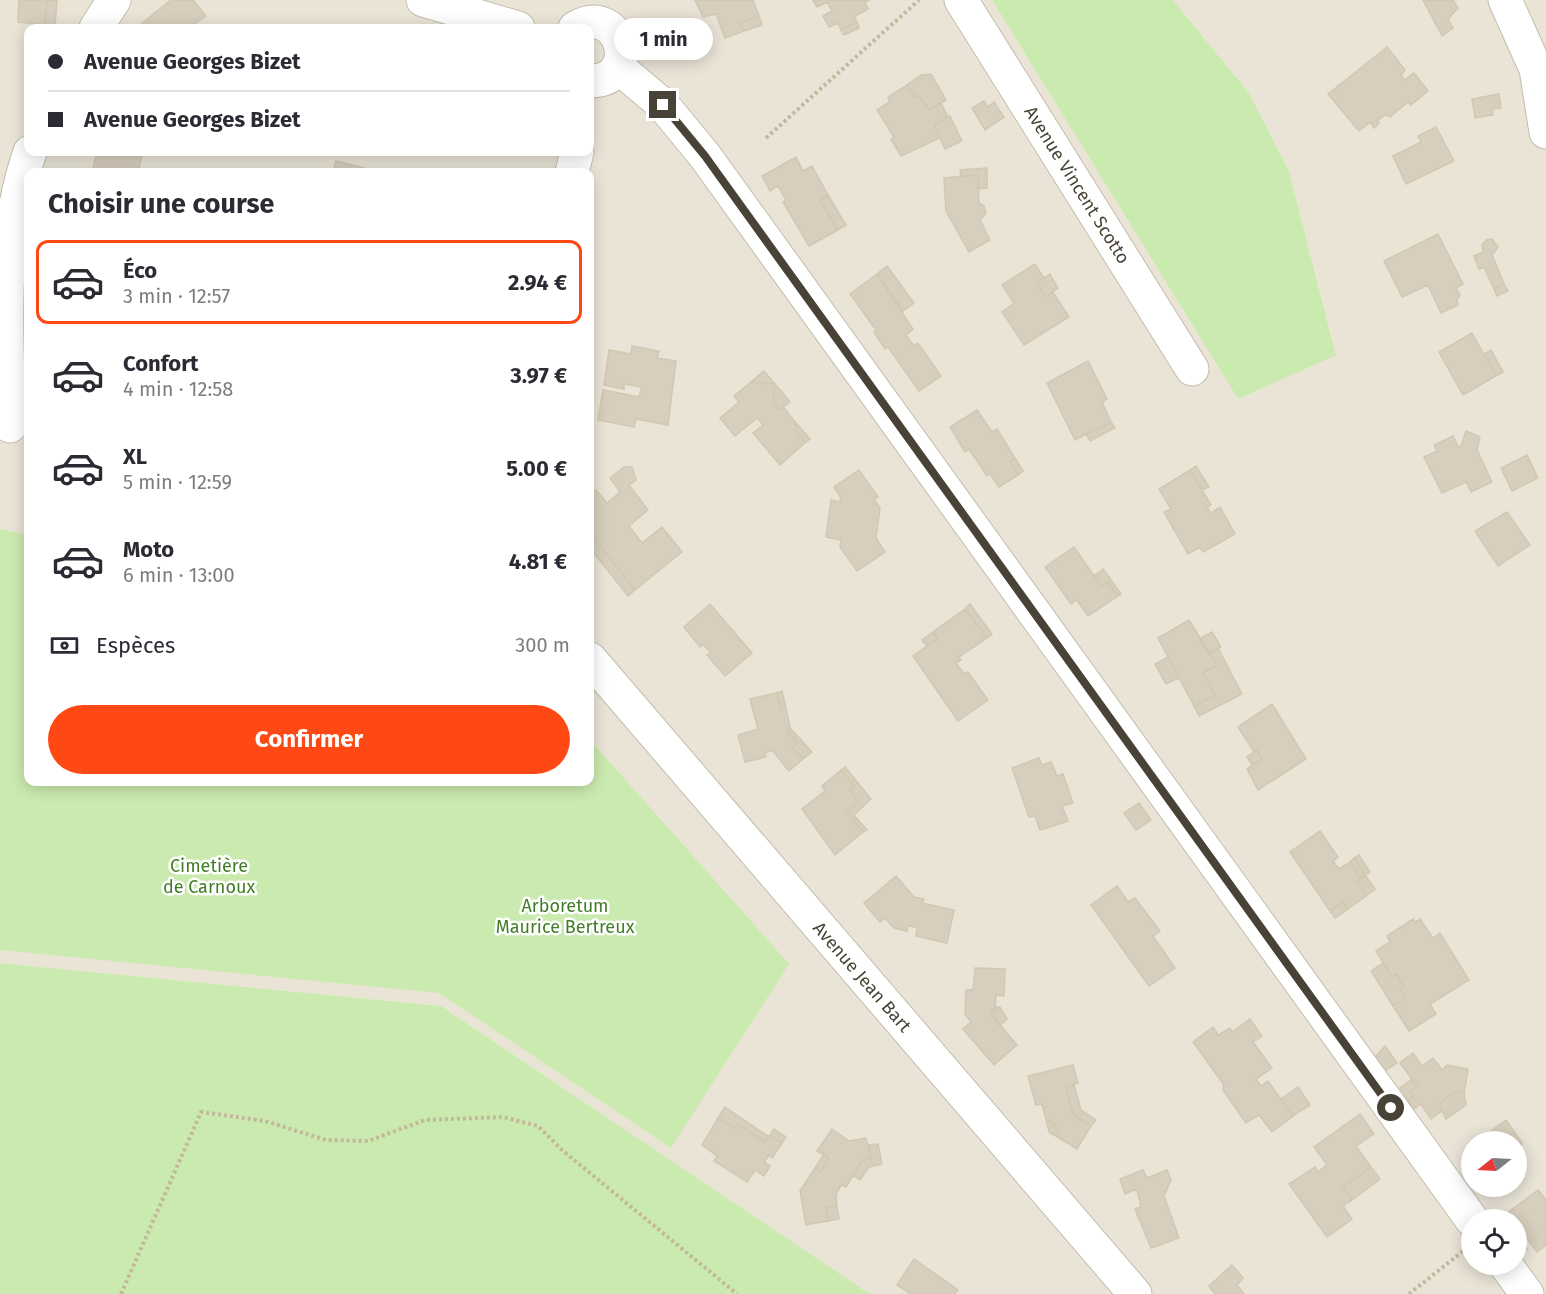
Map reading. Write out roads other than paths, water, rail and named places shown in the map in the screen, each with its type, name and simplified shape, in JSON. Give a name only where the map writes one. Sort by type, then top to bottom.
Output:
[{"type":"street","points":[[99,24],[114,0]]},
{"type":"street","points":[[423,0],[504,24]]},
{"type":"street","name":"Avenue Vincent Scotto","points":[[961,0],[1192,369]]},
{"type":"street","points":[[1504,0],[1536,69],[1546,132]]},
{"type":"street","points":[[592,18],[614,32],[621,43],[622,55],[597,79],[663,105],[705,156],[1464,1209]]},
{"type":"street","points":[[13,427],[3,249],[23,165],[28,156]]},
{"type":"street","name":"Avenue Jean Bart","points":[[594,664],[1135,1294]]},
{"type":"street","points":[[1513,1275],[1527,1294]]},
{"type":"park label","name":"Cimetière de Carnoux","points":[[209,876]]},
{"type":"park label","name":"Arboretum Maurice Bertreux","points":[[565,916]]}]
